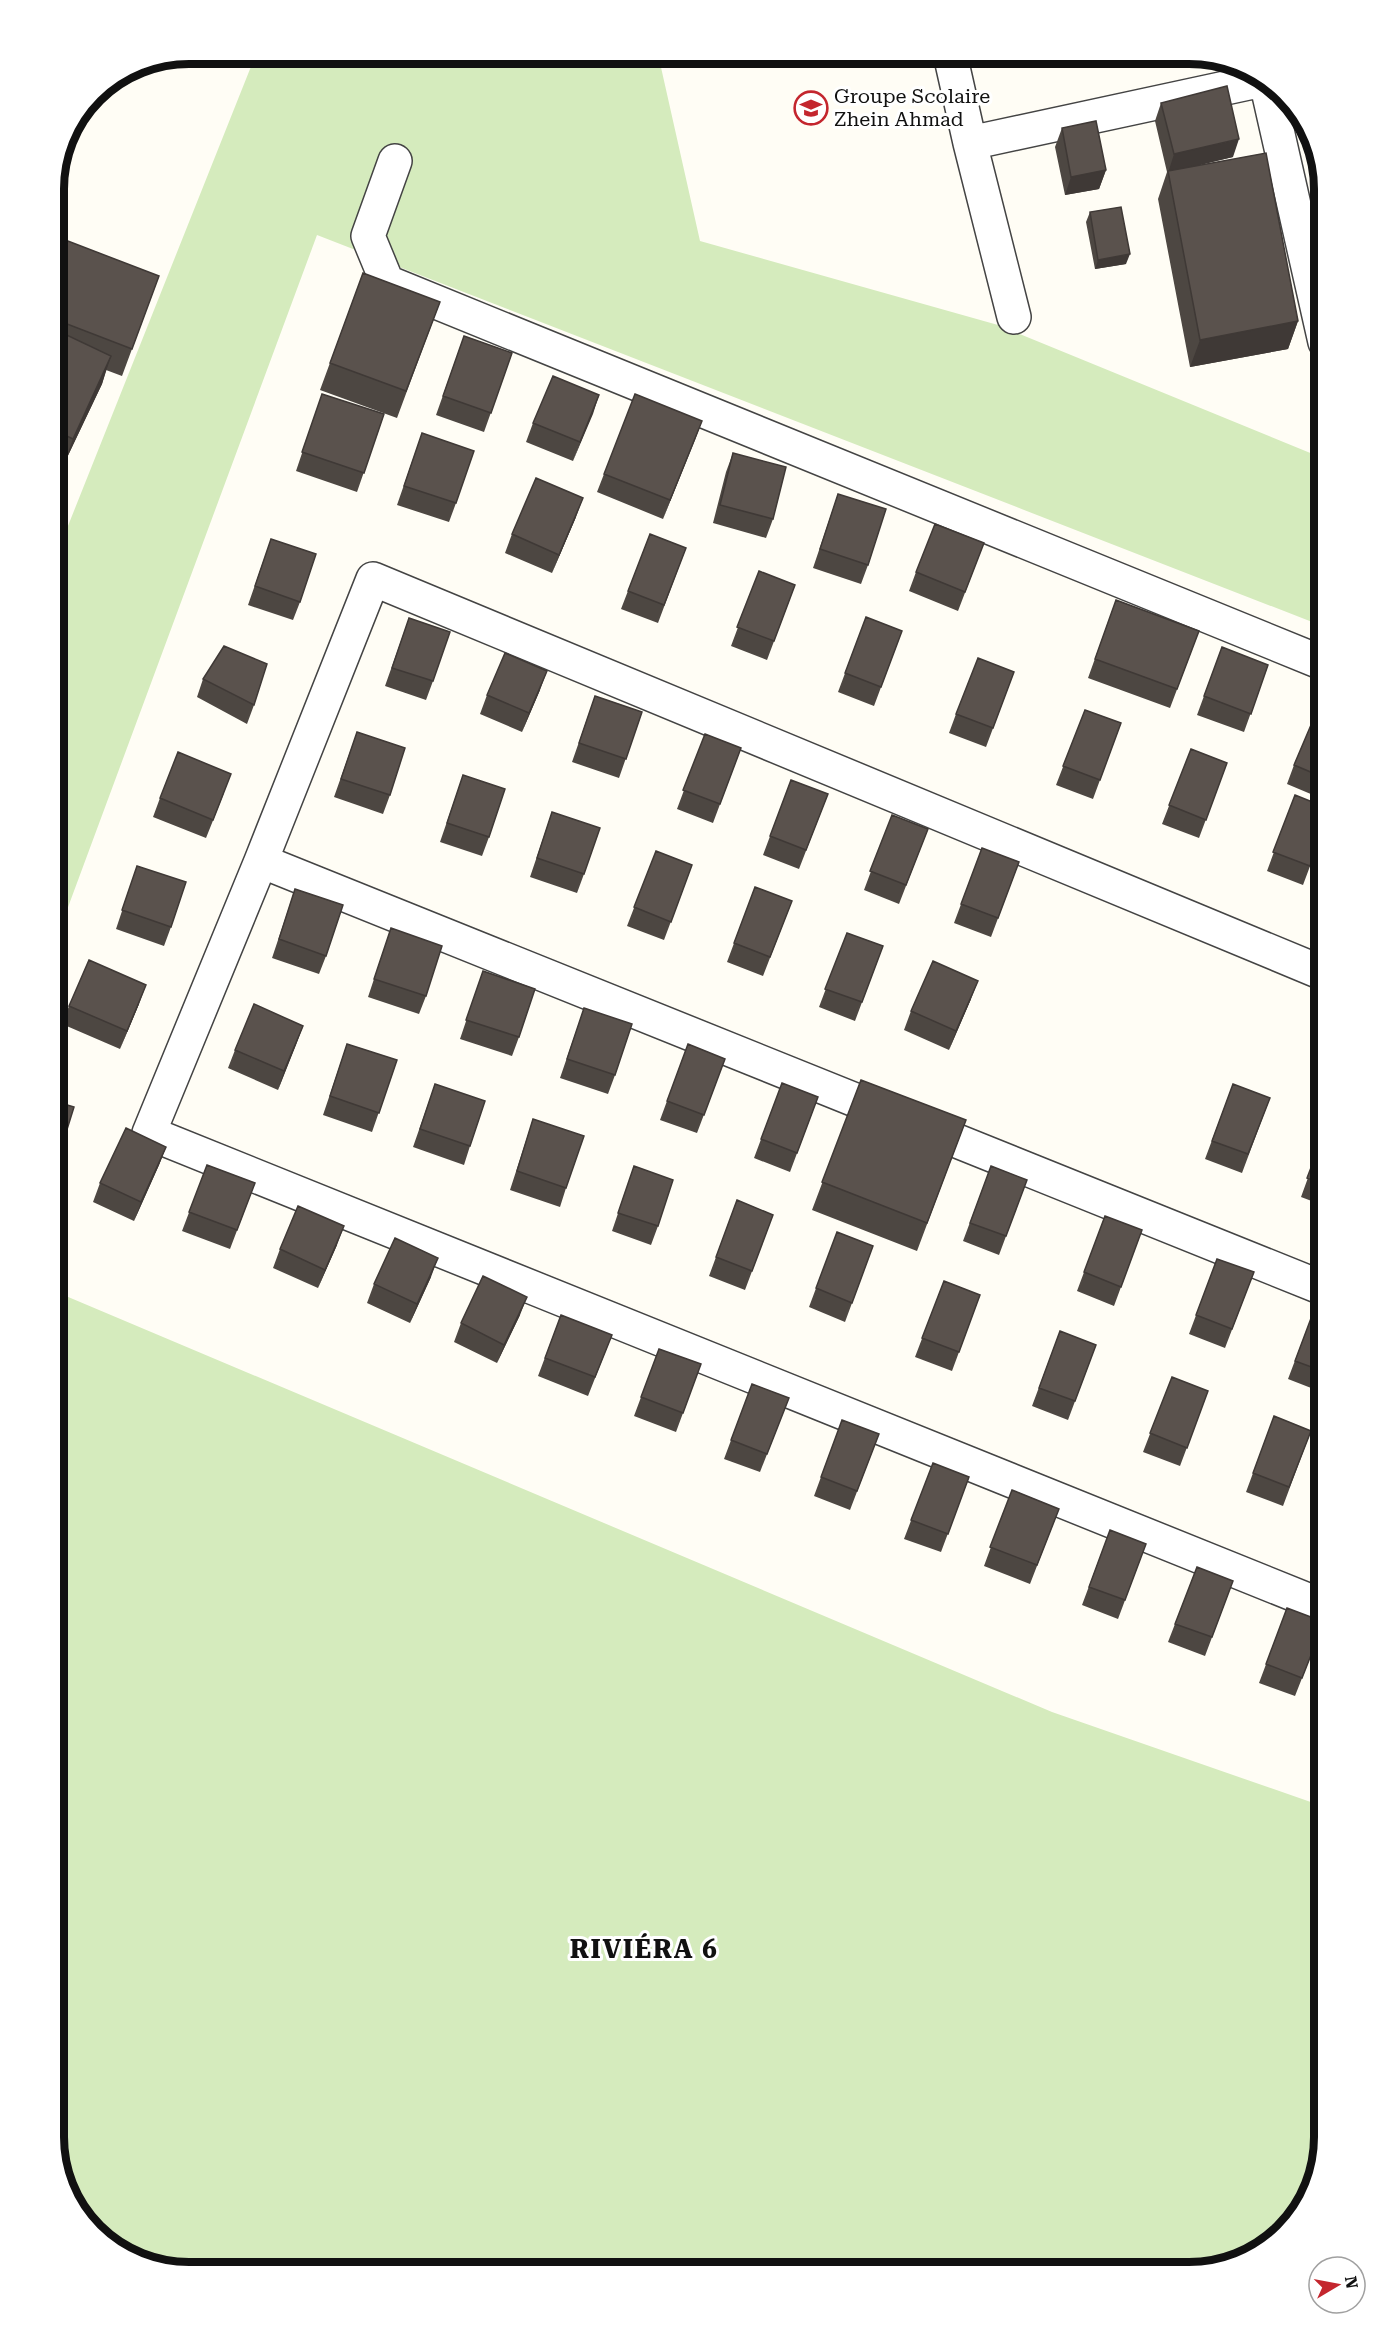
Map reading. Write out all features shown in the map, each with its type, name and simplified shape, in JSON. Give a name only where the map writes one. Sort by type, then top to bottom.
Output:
[{"type":"street","points":[[952,65],[1014,317]]},
{"type":"street","points":[[970,143],[1253,82]]},
{"type":"street","points":[[1269,94],[1314,293]]},
{"type":"street","points":[[395,161],[368,237],[387,282],[1314,660]]},
{"type":"street","points":[[1314,969],[373,579],[261,861],[149,1133],[1314,1603]]},
{"type":"street","points":[[261,861],[1314,1285]]},
{"type":"green space","points":[[252,64],[660,64],[700,241],[998,325],[1314,454],[1314,623],[317,235],[65,916],[65,534]]},
{"type":"green space","points":[[64,1295],[1052,1712],[1314,1803],[1313,2154],[1305,2185],[1289,2214],[1272,2231],[1245,2250],[1230,2256],[1198,2262],[181,2262],[149,2256],[120,2241],[96,2220],[77,2193],[67,2162],[64,2138]]},
{"type":"building","points":[[1227,86],[1239,139],[1174,154],[1161,103]]},
{"type":"building","points":[[1096,121],[1106,170],[1071,177],[1062,128]]},
{"type":"building","points":[[1266,153],[1298,321],[1200,340],[1168,171]]},
{"type":"building","points":[[1121,207],[1130,254],[1098,260],[1090,212]]},
{"type":"building","points":[[65,240],[159,276],[132,349],[65,323]]},
{"type":"building","points":[[363,273],[440,302],[406,391],[330,363]]},
{"type":"building","points":[[65,334],[111,356],[73,439],[65,435]]},
{"type":"building","points":[[464,336],[512,353],[491,413],[443,396]]},
{"type":"building","points":[[553,376],[599,395],[580,442],[533,423]]},
{"type":"building","points":[[322,394],[384,414],[364,473],[302,452]]},
{"type":"building","points":[[635,394],[702,421],[670,500],[604,474]]},
{"type":"building","points":[[422,433],[474,451],[456,503],[404,486]]},
{"type":"building","points":[[733,453],[786,467],[773,519],[720,505]]},
{"type":"building","points":[[536,478],[583,498],[559,555],[512,534]]},
{"type":"building","points":[[838,494],[886,509],[868,565],[820,549]]},
{"type":"building","points":[[935,524],[984,543],[965,592],[916,572]]},
{"type":"building","points":[[650,534],[686,548],[664,605],[628,591]]},
{"type":"building","points":[[271,539],[316,554],[300,602],[255,586]]},
{"type":"building","points":[[759,571],[795,585],[774,641],[737,627]]},
{"type":"building","points":[[1116,600],[1199,631],[1177,689],[1095,659]]},
{"type":"building","points":[[866,617],[902,631],[881,687],[845,673]]},
{"type":"building","points":[[409,618],[450,632],[433,681],[392,668]]},
{"type":"building","points":[[224,646],[267,664],[254,705],[203,679]]},
{"type":"building","points":[[1222,647],[1268,665],[1251,714],[1204,696]]},
{"type":"building","points":[[505,653],[547,671],[529,713],[487,695]]},
{"type":"building","points":[[978,658],[1014,672],[993,728],[956,714]]},
{"type":"building","points":[[595,696],[642,712],[626,759],[579,743]]},
{"type":"building","points":[[1085,710],[1121,723],[1100,780],[1063,766]]},
{"type":"building","points":[[1314,718],[1314,773],[1294,765]]},
{"type":"building","points":[[357,732],[405,748],[390,795],[341,779]]},
{"type":"building","points":[[705,734],[741,748],[720,804],[683,790]]},
{"type":"building","points":[[1191,749],[1227,763],[1206,820],[1169,805]]},
{"type":"building","points":[[178,752],[231,774],[213,820],[160,798]]},
{"type":"building","points":[[463,775],[505,789],[489,837],[447,823]]},
{"type":"building","points":[[791,780],[828,794],[806,850],[770,836]]},
{"type":"building","points":[[1295,795],[1314,803],[1314,855],[1310,866],[1273,852]]},
{"type":"building","points":[[552,812],[600,828],[584,874],[537,858]]},
{"type":"building","points":[[892,815],[928,829],[906,885],[870,871]]},
{"type":"building","points":[[982,848],[1019,862],[998,918],[961,904]]},
{"type":"building","points":[[656,851],[692,865],[671,922],[634,907]]},
{"type":"building","points":[[137,866],[186,882],[171,927],[122,910]]},
{"type":"building","points":[[755,887],[792,901],[770,957],[734,943]]},
{"type":"building","points":[[295,889],[343,905],[326,956],[279,939]]},
{"type":"building","points":[[391,928],[442,946],[426,996],[374,979]]},
{"type":"building","points":[[847,933],[883,946],[862,1002],[825,989]]},
{"type":"building","points":[[89,960],[146,985],[127,1031],[69,1006]]},
{"type":"building","points":[[933,961],[978,981],[956,1031],[911,1011]]},
{"type":"building","points":[[483,971],[535,989],[519,1037],[466,1020]]},
{"type":"building","points":[[254,1004],[303,1026],[284,1071],[235,1050]]},
{"type":"building","points":[[584,1008],[632,1024],[615,1075],[567,1059]]},
{"type":"building","points":[[347,1044],[397,1060],[379,1113],[330,1096]]},
{"type":"building","points":[[688,1044],[725,1059],[704,1115],[667,1101]]},
{"type":"building","points":[[861,1080],[966,1120],[927,1223],[822,1182]]},
{"type":"building","points":[[782,1083],[818,1097],[797,1153],[761,1139]]},
{"type":"building","points":[[435,1084],[485,1101],[470,1146],[420,1129]]},
{"type":"building","points":[[1233,1084],[1270,1098],[1248,1154],[1212,1141]]},
{"type":"building","points":[[65,1104],[74,1107],[65,1137]]},
{"type":"building","points":[[533,1119],[584,1136],[566,1188],[517,1171]]},
{"type":"building","points":[[126,1128],[166,1147],[141,1202],[100,1183]]},
{"type":"building","points":[[1314,1160],[1314,1181],[1307,1178]]},
{"type":"building","points":[[207,1165],[255,1183],[237,1230],[189,1212]]},
{"type":"building","points":[[634,1166],[673,1180],[658,1226],[618,1213]]},
{"type":"building","points":[[991,1166],[1027,1180],[1006,1236],[970,1223]]},
{"type":"building","points":[[737,1200],[773,1215],[752,1271],[716,1257]]},
{"type":"building","points":[[298,1206],[344,1226],[325,1270],[280,1249]]},
{"type":"building","points":[[1105,1216],[1142,1230],[1121,1287],[1084,1272]]},
{"type":"building","points":[[837,1232],[873,1246],[852,1303],[816,1288]]},
{"type":"building","points":[[395,1238],[438,1258],[417,1304],[374,1284]]},
{"type":"building","points":[[1217,1259],[1254,1272],[1232,1329],[1196,1315]]},
{"type":"building","points":[[483,1276],[527,1297],[504,1345],[461,1323]]},
{"type":"building","points":[[944,1281],[980,1295],[959,1352],[922,1338]]},
{"type":"building","points":[[1314,1310],[1314,1368],[1295,1361]]},
{"type":"building","points":[[561,1315],[612,1335],[595,1377],[545,1358]]},
{"type":"building","points":[[1060,1331],[1096,1345],[1075,1401],[1039,1388]]},
{"type":"building","points":[[659,1349],[701,1364],[683,1413],[641,1397]]},
{"type":"building","points":[[1172,1377],[1208,1391],[1187,1448],[1150,1433]]},
{"type":"building","points":[[752,1384],[789,1398],[767,1454],[731,1440]]},
{"type":"building","points":[[1274,1416],[1311,1431],[1289,1487],[1253,1473]]},
{"type":"building","points":[[842,1420],[879,1434],[857,1491],[821,1477]]},
{"type":"building","points":[[933,1463],[969,1477],[948,1534],[911,1520]]},
{"type":"building","points":[[1012,1490],[1059,1509],[1037,1565],[990,1547]]},
{"type":"building","points":[[1110,1530],[1146,1544],[1125,1600],[1089,1587]]},
{"type":"building","points":[[1197,1567],[1233,1581],[1212,1637],[1175,1624]]},
{"type":"building","points":[[1287,1608],[1314,1618],[1314,1647],[1302,1678],[1266,1664]]},
{"type":"place","name":"Groupe Scolaire Zhein Ahmad","points":[[811,108]]},
{"type":"district","name":"RIVIÉRA 6","points":[[644,1949]]}]
